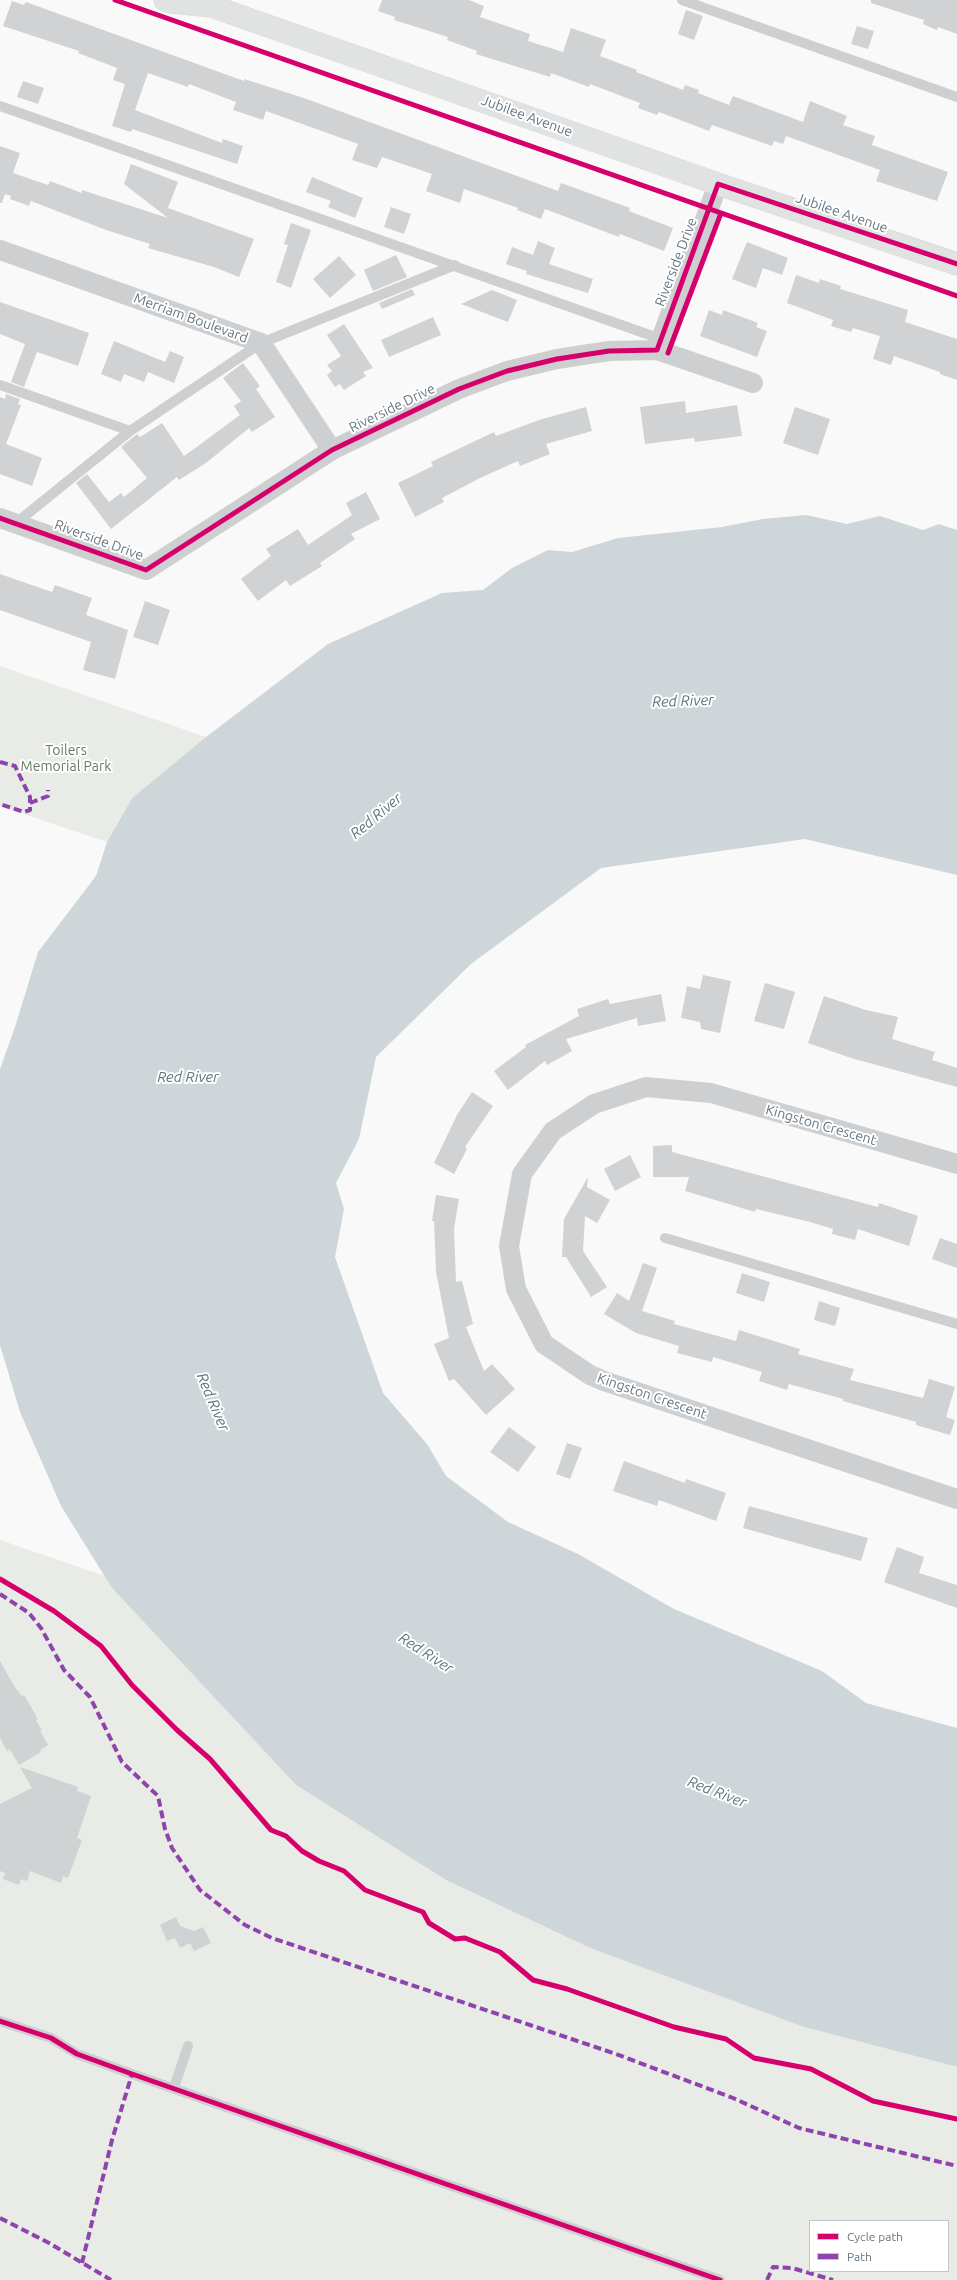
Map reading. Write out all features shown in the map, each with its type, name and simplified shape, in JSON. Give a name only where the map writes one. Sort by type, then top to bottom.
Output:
[{"type":"main road","name":"Jubilee Avenue","points":[[164,0],[208,3],[718,184],[957,264]]},
{"type":"street","name":"Riverside Drive","points":[[8,521],[146,570],[332,450],[459,390],[507,371],[557,359],[658,344],[718,184]]},
{"type":"street","name":"Merriam Boulevard","points":[[0,250],[261,343],[332,450]]},
{"type":"street","points":[[658,344],[753,383]]},
{"type":"street","name":"Kingston Crescent","points":[[957,1164],[711,1093],[646,1087],[594,1104],[553,1131],[522,1174],[510,1246],[516,1289],[544,1344],[590,1375],[604,1381],[957,1499]]},
{"type":"lane","points":[[682,0],[957,97]]},
{"type":"lane","points":[[0,106],[455,265],[658,344]]},
{"type":"lane","points":[[8,521],[130,431],[261,343],[455,265]]},
{"type":"lane","points":[[0,385],[130,431]]},
{"type":"lane","points":[[665,1238],[957,1324]]},
{"type":"lane","points":[[0,2022],[50,2038],[77,2054],[720,2280]]},
{"type":"lane","points":[[174,2088],[188,2046]]},
{"type":"green space","name":"Toilers Memorial Park","points":[[0,666],[206,737],[131,799],[107,842],[0,806]]},
{"type":"green space","points":[[0,1540],[105,1576],[112,1588],[296,1785],[446,1880],[590,1948],[804,2027],[957,2067],[957,2280],[0,2280]]},
{"type":"water","name":"Red River","points":[[806,515],[847,524],[880,516],[923,530],[939,524],[957,530],[957,875],[805,839],[601,868],[471,964],[376,1057],[359,1139],[336,1183],[344,1209],[335,1257],[383,1393],[427,1444],[446,1476],[508,1522],[578,1554],[674,1609],[822,1671],[866,1703],[957,1728],[957,2067],[804,2027],[590,1948],[446,1880],[296,1785],[112,1588],[61,1506],[20,1412],[0,1345],[0,1069],[15,1027],[38,952],[96,876],[107,842],[132,798],[206,737],[328,644],[442,593],[483,590],[512,568],[548,550],[572,552],[618,538],[722,527],[763,519]]},
{"type":"building","points":[[382,0],[469,0],[484,6],[480,17],[530,34],[528,41],[563,52],[571,28],[606,40],[600,56],[683,90],[685,85],[699,90],[698,93],[729,105],[733,96],[803,122],[810,101],[847,116],[843,125],[875,136],[872,145],[948,172],[937,201],[876,181],[880,170],[786,136],[783,144],[774,141],[772,146],[712,125],[709,131],[659,112],[657,115],[638,108],[640,103],[590,84],[589,87],[551,73],[550,77],[476,54],[477,51],[447,40],[448,37],[394,20],[395,17],[378,11]]},
{"type":"building","points":[[871,0],[957,0],[957,34],[938,27],[937,30],[923,24],[924,20],[871,3]]},
{"type":"building","points":[[12,1],[24,5],[26,2],[244,81],[244,79],[304,98],[558,191],[561,183],[630,208],[629,211],[673,228],[664,251],[620,234],[619,237],[545,209],[541,219],[517,210],[518,208],[464,189],[460,203],[426,191],[432,174],[382,157],[377,168],[352,160],[358,144],[266,111],[263,120],[233,110],[236,102],[189,84],[188,87],[148,73],[135,110],[222,143],[223,139],[243,146],[237,164],[132,129],[131,132],[112,126],[125,84],[113,80],[117,68],[78,53],[79,51],[3,26]]},
{"type":"building","points":[[686,10],[703,16],[694,40],[678,34]]},
{"type":"building","points":[[857,26],[874,31],[868,49],[851,44]]},
{"type":"building","points":[[23,81],[44,88],[38,104],[17,97]]},
{"type":"building","points":[[0,146],[20,153],[13,173],[48,185],[50,181],[82,193],[82,190],[168,218],[124,184],[131,164],[178,182],[168,208],[254,239],[239,277],[214,267],[148,248],[150,244],[106,230],[31,201],[29,206],[10,199],[11,196],[5,194],[2,203],[0,203]]},
{"type":"building","points":[[312,177],[363,198],[355,218],[328,207],[331,201],[306,192]]},
{"type":"building","points":[[391,207],[411,214],[404,234],[384,227]]},
{"type":"building","points":[[291,223],[311,230],[291,288],[276,282],[288,245],[284,244]]},
{"type":"building","points":[[538,241],[555,248],[549,264],[593,279],[588,293],[526,274],[527,271],[506,264],[512,247],[533,255]]},
{"type":"building","points":[[747,242],[788,258],[782,275],[763,268],[756,288],[732,279]]},
{"type":"building","points":[[396,255],[407,277],[373,291],[364,270]]},
{"type":"building","points":[[339,256],[356,275],[330,298],[313,279]]},
{"type":"building","points":[[796,275],[819,283],[820,279],[841,286],[840,289],[908,310],[905,322],[957,339],[957,380],[940,374],[940,372],[894,356],[891,365],[873,359],[880,336],[853,328],[851,332],[831,326],[833,320],[787,303]]},
{"type":"building","points":[[412,289],[415,295],[382,309],[379,303]]},
{"type":"building","points":[[492,290],[517,300],[508,322],[461,304]]},
{"type":"building","points":[[0,302],[89,333],[78,366],[37,352],[24,387],[11,382],[25,344],[0,334]]},
{"type":"building","points":[[709,310],[722,315],[723,310],[758,323],[756,327],[767,331],[757,357],[700,336]]},
{"type":"building","points":[[433,317],[441,335],[389,357],[381,340]]},
{"type":"building","points":[[344,324],[373,368],[363,372],[366,376],[344,390],[340,384],[335,387],[327,375],[332,371],[327,365],[341,356],[327,335]]},
{"type":"building","points":[[114,341],[165,362],[170,351],[184,357],[174,383],[148,372],[144,382],[124,374],[121,382],[101,374]]},
{"type":"building","points":[[243,363],[260,386],[256,389],[275,417],[252,432],[249,428],[206,463],[179,480],[177,477],[111,529],[76,483],[87,474],[109,502],[121,493],[124,497],[147,478],[121,447],[137,434],[140,437],[162,423],[184,456],[198,446],[240,415],[234,406],[241,401],[223,378]]},
{"type":"building","points":[[6,394],[20,399],[18,404],[21,405],[6,444],[42,458],[32,486],[0,474],[0,397],[5,399]]},
{"type":"building","points":[[685,401],[686,413],[737,405],[742,436],[695,442],[694,438],[645,444],[640,407]]},
{"type":"building","points":[[586,407],[592,431],[546,444],[550,454],[520,466],[518,461],[480,478],[442,498],[444,502],[415,517],[398,483],[433,466],[431,462],[494,432],[496,436],[539,420]]},
{"type":"building","points":[[795,407],[830,419],[818,455],[783,443]]},
{"type":"building","points":[[366,492],[380,519],[351,534],[355,539],[320,563],[322,566],[290,586],[286,580],[258,601],[241,579],[271,556],[266,549],[298,529],[308,545],[352,515],[346,503]]},
{"type":"building","points":[[0,574],[52,592],[55,585],[92,598],[86,615],[128,630],[115,679],[83,670],[91,642],[0,610]]},
{"type":"building","points":[[145,601],[170,610],[158,645],[133,637]]},
{"type":"building","points":[[703,975],[731,981],[720,1033],[701,1029],[700,1022],[681,1018],[687,986],[700,989]]},
{"type":"building","points":[[765,983],[795,992],[784,1029],[754,1021]]},
{"type":"building","points":[[661,994],[666,1021],[638,1026],[637,1018],[566,1039],[572,1051],[547,1065],[545,1061],[508,1090],[494,1071],[526,1047],[525,1045],[579,1016],[577,1009],[608,999],[610,1004]]},
{"type":"building","points":[[824,996],[866,1010],[898,1017],[892,1039],[935,1052],[932,1060],[957,1068],[957,1087],[851,1058],[808,1043]]},
{"type":"building","points":[[472,1092],[493,1106],[465,1147],[467,1149],[454,1174],[434,1163],[457,1115]]},
{"type":"building","points":[[672,1145],[672,1152],[878,1207],[879,1203],[918,1216],[909,1246],[858,1229],[855,1240],[832,1234],[833,1229],[810,1222],[756,1209],[755,1212],[685,1191],[689,1177],[653,1177],[653,1146]]},
{"type":"building","points":[[630,1155],[641,1177],[615,1191],[604,1169]]},
{"type":"building","points":[[588,1177],[587,1187],[610,1200],[597,1223],[585,1216],[583,1251],[607,1287],[591,1297],[566,1257],[562,1257],[564,1219]]},
{"type":"building","points":[[436,1195],[459,1199],[454,1229],[456,1282],[462,1281],[473,1324],[466,1327],[484,1371],[492,1364],[515,1389],[486,1415],[454,1379],[449,1381],[434,1344],[449,1338],[436,1272],[434,1221],[432,1221]]},
{"type":"building","points":[[940,1238],[957,1244],[957,1268],[932,1259]]},
{"type":"building","points":[[643,1263],[657,1268],[642,1311],[675,1321],[674,1324],[736,1341],[739,1330],[800,1349],[798,1354],[854,1369],[850,1380],[923,1398],[929,1379],[955,1387],[946,1417],[955,1420],[950,1435],[916,1425],[916,1422],[843,1401],[843,1399],[789,1384],[787,1390],[759,1381],[762,1372],[713,1357],[712,1362],[677,1353],[679,1346],[636,1333],[604,1314],[617,1293],[629,1301]]},
{"type":"building","points":[[742,1273],[770,1282],[764,1302],[736,1293]]},
{"type":"building","points":[[819,1301],[840,1308],[835,1326],[814,1320]]},
{"type":"building","points":[[509,1427],[536,1447],[518,1472],[490,1452]]},
{"type":"building","points":[[567,1443],[582,1448],[570,1479],[556,1474]]},
{"type":"building","points":[[624,1461],[685,1483],[686,1479],[726,1493],[716,1521],[659,1500],[657,1506],[613,1491]]},
{"type":"building","points":[[749,1506],[868,1538],[861,1561],[743,1528]]},
{"type":"building","points":[[897,1547],[924,1557],[919,1573],[957,1585],[957,1608],[884,1582]]},
{"type":"building","points":[[0,1661],[14,1686],[22,1696],[24,1695],[38,1719],[36,1720],[42,1731],[40,1731],[48,1745],[40,1750],[41,1752],[19,1765],[10,1749],[7,1751],[0,1738]]},
{"type":"building","points":[[20,1767],[78,1787],[77,1791],[91,1796],[77,1838],[82,1840],[68,1878],[63,1876],[61,1883],[30,1871],[27,1881],[21,1879],[19,1885],[3,1879],[5,1873],[0,1871],[0,1804],[32,1788]]},
{"type":"building","points":[[176,1917],[180,1926],[194,1931],[203,1927],[211,1943],[194,1951],[190,1943],[180,1948],[175,1938],[167,1941],[160,1925]]},
{"type":"marked path","points":[[0,762],[15,766],[30,797],[30,810],[24,812],[0,804]]},
{"type":"marked path","points":[[30,803],[48,796],[48,790]]},
{"type":"marked path","points":[[0,1594],[29,1613],[41,1628],[64,1670],[90,1697],[122,1762],[158,1796],[165,1829],[172,1848],[200,1890],[245,1925],[272,1938],[616,2054],[733,2098],[799,2128],[957,2166]]},
{"type":"marked path","points":[[82,2263],[112,2140],[132,2074]]},
{"type":"marked path","points":[[0,2218],[49,2243],[111,2280]]},
{"type":"marked path","points":[[767,2280],[773,2267],[792,2268],[833,2280]]},
{"type":"cycle path","points":[[115,0],[957,296]]},
{"type":"cycle path","points":[[0,518],[146,570],[332,450],[459,389],[507,371],[557,359],[609,351],[657,350],[718,184],[957,264]]},
{"type":"cycle path","points":[[668,353],[721,213]]},
{"type":"cycle path","points":[[0,1579],[54,1611],[101,1646],[132,1685],[177,1730],[210,1759],[271,1830],[286,1836],[302,1851],[319,1861],[344,1871],[365,1890],[423,1912],[429,1923],[455,1939],[465,1938],[500,1952],[533,1980],[567,1989],[674,2027],[726,2039],[754,2058],[811,2069],[873,2101],[957,2119]]},
{"type":"cycle path","points":[[0,2021],[51,2038],[77,2054],[132,2074],[720,2280]]}]
